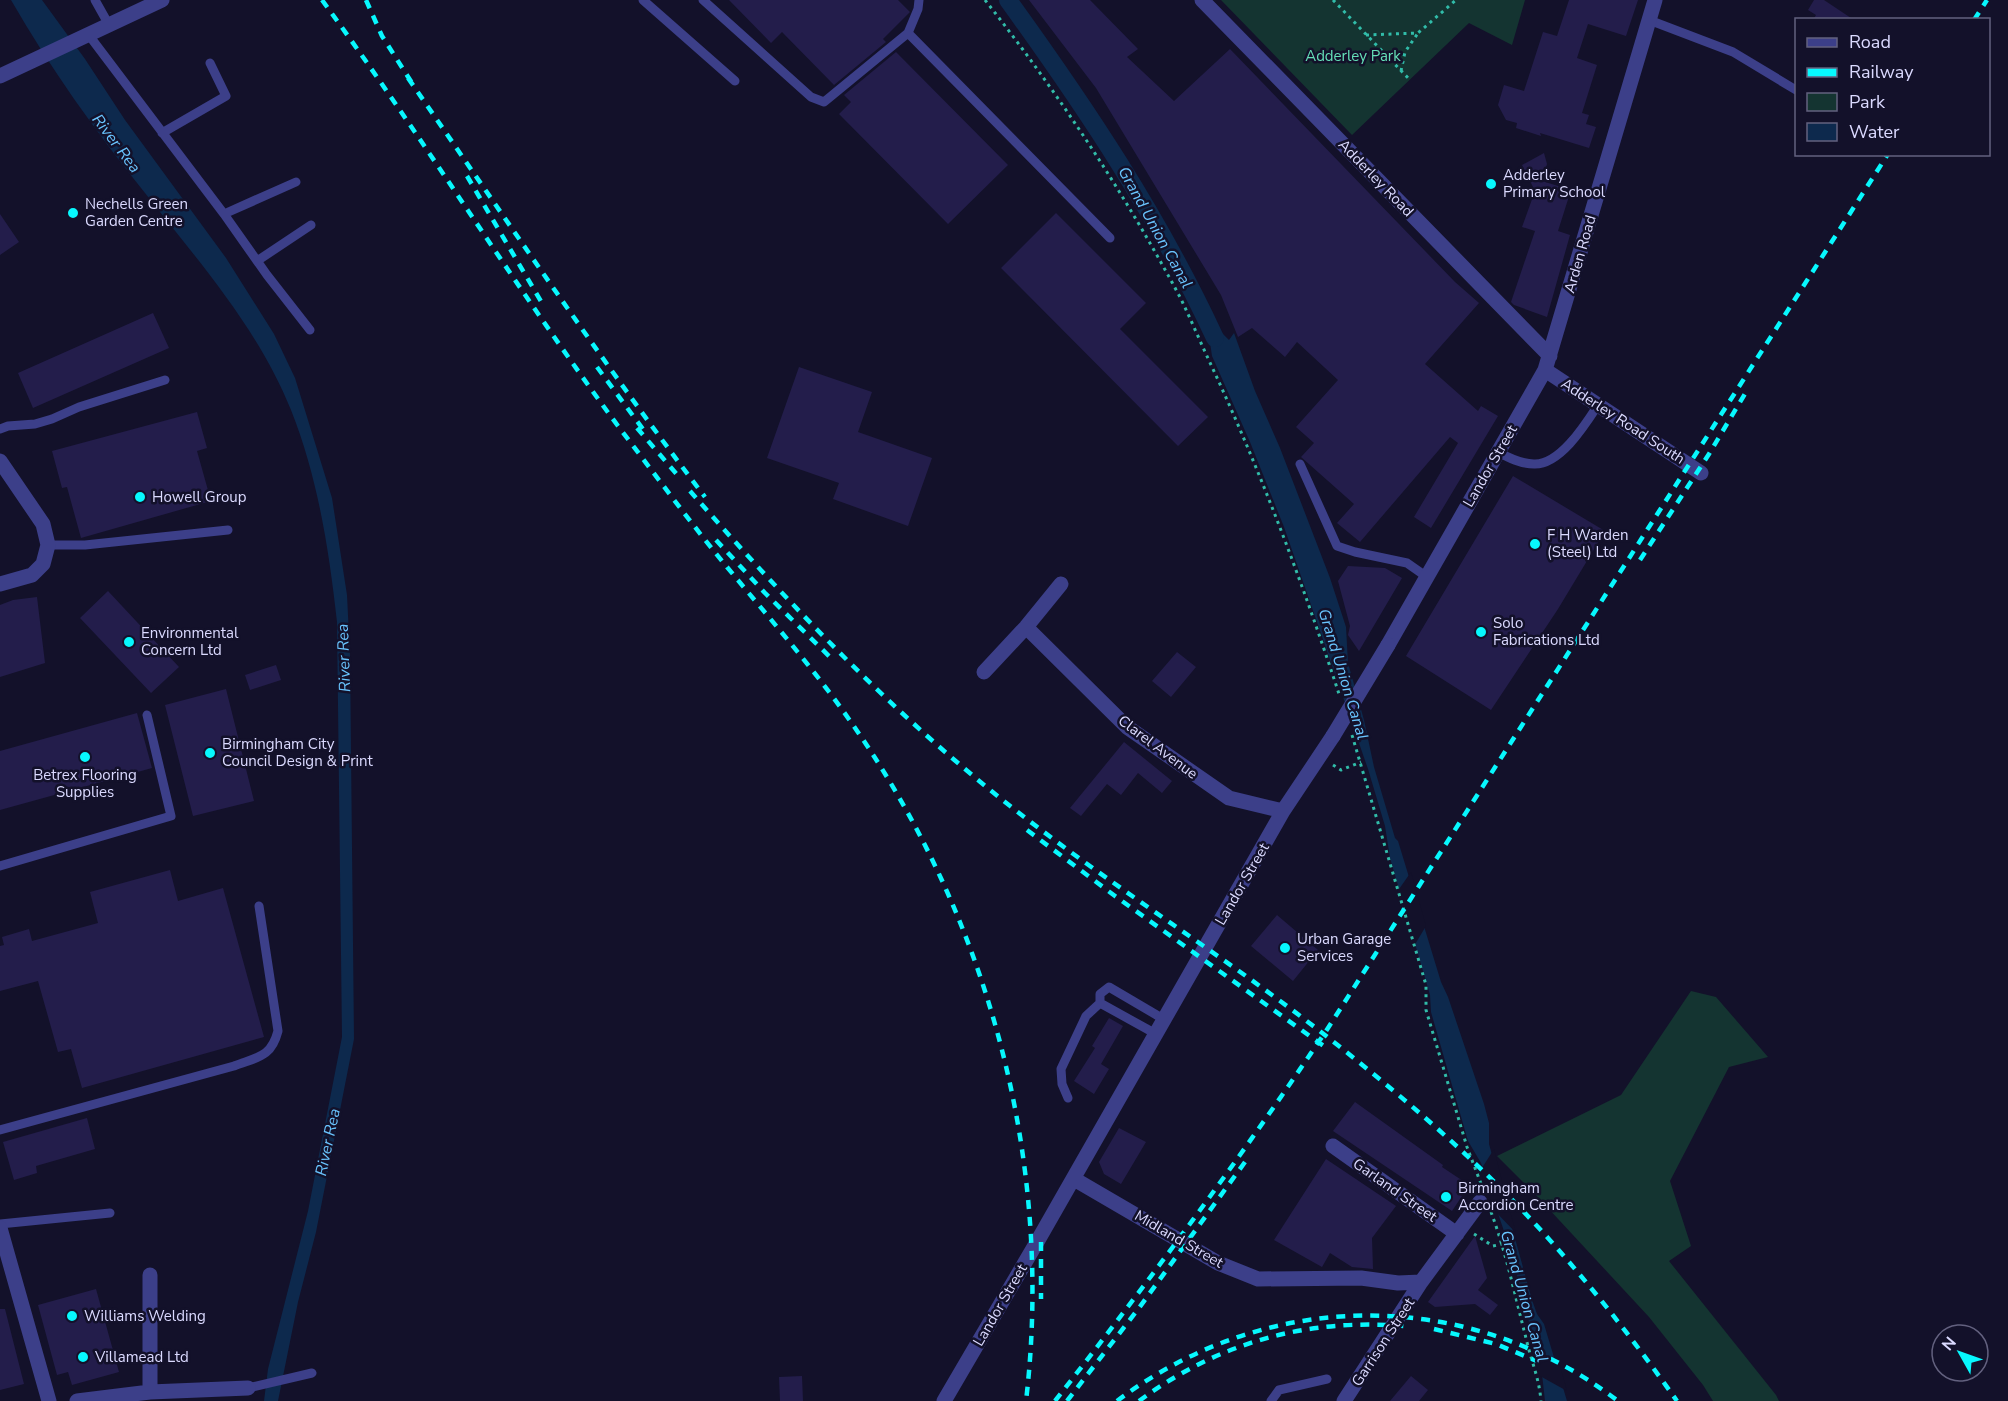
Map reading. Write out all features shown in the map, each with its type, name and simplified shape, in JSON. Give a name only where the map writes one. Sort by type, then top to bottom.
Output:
[{"type":"street","points":[[0,76],[162,0]]},
{"type":"street","name":"Adderley Road","points":[[1202,0],[1548,363]]},
{"type":"street","name":"Arden Road","points":[[1548,363],[1655,0]]},
{"type":"street","name":"Adderley Road South","points":[[1548,363],[1598,405],[1701,473]]},
{"type":"street","name":"Landor Street","points":[[944,1401],[1074,1179],[1283,811],[1333,736],[1388,645],[1548,363]]},
{"type":"street","points":[[0,461],[43,524],[48,545],[43,564],[32,575],[0,584]]},
{"type":"street","points":[[984,672],[1026,627],[1061,584]]},
{"type":"street","name":"Clarel Avenue","points":[[1026,627],[1127,727],[1229,798],[1283,811]]},
{"type":"street","name":"Garland Street","points":[[1333,1146],[1460,1230]]},
{"type":"street","name":"Midland Street","points":[[1074,1179],[1218,1263],[1258,1279],[1361,1278],[1398,1283]]},
{"type":"street","name":"Garrison Street","points":[[1344,1401],[1421,1282],[1485,1201]]},
{"type":"street","points":[[0,1226],[49,1401]]},
{"type":"street","points":[[150,1275],[150,1392]]},
{"type":"street","name":"Garrison Street","points":[[1398,1283],[1421,1282]]},
{"type":"street","points":[[77,1401],[150,1392],[248,1389]]},
{"type":"lane","points":[[95,0],[109,25]]},
{"type":"lane","points":[[643,0],[735,81]]},
{"type":"lane","points":[[703,0],[811,97],[824,102],[908,33],[918,9],[919,0]]},
{"type":"lane","points":[[1649,20],[1733,52],[1795,89]]},
{"type":"lane","points":[[908,33],[1110,238]]},
{"type":"lane","points":[[83,36],[162,133],[310,330]]},
{"type":"lane","points":[[162,133],[226,96],[210,63]]},
{"type":"lane","points":[[224,214],[296,182]]},
{"type":"lane","points":[[257,261],[311,225]]},
{"type":"lane","points":[[0,429],[52,419],[79,407],[165,380]]},
{"type":"lane","points":[[1498,452],[1517,462],[1536,465],[1556,457],[1587,422],[1598,405]]},
{"type":"lane","points":[[1300,464],[1337,546],[1355,552],[1407,562],[1427,577]]},
{"type":"lane","points":[[48,545],[85,545],[228,530]]},
{"type":"lane","points":[[0,866],[171,816],[147,715]]},
{"type":"lane","points":[[0,1130],[234,1066],[267,1053],[275,1043],[278,1031],[259,906]]},
{"type":"lane","points":[[1068,1098],[1062,1084],[1061,1069],[1086,1016],[1100,1003],[1100,994],[1109,987],[1165,1020]]},
{"type":"lane","points":[[1100,1003],[1156,1034]]},
{"type":"lane","points":[[0,1226],[110,1213]]},
{"type":"lane","points":[[248,1389],[312,1373]]},
{"type":"lane","points":[[1271,1401],[1279,1390],[1326,1379]]},
{"type":"path","points":[[985,0],[1032,60],[1106,171],[1181,300],[1245,437],[1299,579],[1339,695]]},
{"type":"path","points":[[1333,0],[1410,80]]},
{"type":"path","points":[[1401,71],[1405,52],[1418,33],[1456,0]]},
{"type":"path","points":[[1366,35],[1418,33]]},
{"type":"path","points":[[1350,729],[1426,985],[1426,1010],[1467,1147],[1502,1244],[1530,1355],[1539,1379],[1541,1401]]},
{"type":"path","points":[[1320,756],[1341,770],[1361,762]]},
{"type":"path","points":[[1460,1230],[1492,1246],[1502,1244]]},
{"type":"green space","name":"Adderley Park","points":[[1221,0],[1525,0],[1512,45],[1469,23],[1352,135]]},
{"type":"green space","points":[[1691,991],[1716,997],[1768,1057],[1729,1067],[1670,1181],[1691,1246],[1669,1261],[1779,1401],[1713,1401],[1649,1317],[1497,1156],[1621,1095]]},
{"type":"water","name":"River Rea","points":[[11,0],[42,0],[85,59],[125,120],[226,258],[274,334],[295,378],[332,498],[347,595],[350,656],[354,1039],[316,1232],[298,1302],[278,1401],[264,1401],[268,1369],[308,1211],[342,1037],[337,622],[321,515],[308,462],[291,410],[262,351],[245,323],[206,270],[74,99]]},
{"type":"water","points":[[1210,315],[1219,330],[1229,340],[1234,333],[1330,578],[1346,627],[1348,663],[1374,767],[1441,982],[1484,1104],[1489,1123],[1489,1144],[1532,1300],[1544,1324],[1567,1401],[1545,1401],[1542,1374],[1532,1345],[1528,1316],[1509,1246],[1481,1163],[1468,1141],[1431,1012],[1430,995],[1390,858],[1385,826],[1368,769],[1284,527],[1212,356],[1208,329],[1202,318]]},
{"type":"pier","points":[[1411,872],[1426,926],[1414,946],[1397,892]]},
{"type":"pier","points":[[1494,1149],[1516,1233],[1493,1209],[1478,1165],[1482,1168]]},
{"type":"pier","points":[[1530,1347],[1559,1362],[1567,1391],[1540,1376]]},
{"type":"building","points":[[729,0],[898,0],[910,12],[883,39],[886,42],[834,85],[782,32],[771,43]]},
{"type":"building","points":[[1029,0],[1090,0],[1138,49],[1127,57],[1174,101],[1230,49],[1455,282],[1479,303],[1425,364],[1478,411],[1481,406],[1498,416],[1431,528],[1414,517],[1458,443],[1450,437],[1360,542],[1337,523],[1354,504],[1301,457],[1314,443],[1296,427],[1338,380],[1297,342],[1285,357],[1252,328],[1238,337],[1221,295],[1096,88]]},
{"type":"building","points":[[1569,0],[1638,0],[1626,36],[1588,24],[1577,58],[1597,65],[1582,113],[1589,115],[1586,124],[1596,127],[1589,148],[1516,128],[1517,123],[1506,120],[1498,105],[1504,85],[1524,91],[1543,32],[1557,36]]},
{"type":"building","points":[[1814,0],[1824,0],[1851,18],[1814,18],[1816,15],[1808,10]]},
{"type":"building","points":[[896,52],[1008,165],[948,224],[839,114],[851,102],[844,95]]},
{"type":"building","points":[[1544,153],[1547,164],[1542,181],[1571,190],[1558,231],[1570,235],[1547,317],[1511,302],[1535,231],[1522,227],[1535,191],[1522,165]]},
{"type":"building","points":[[1056,213],[1146,303],[1120,329],[1208,417],[1178,446],[1001,268]]},
{"type":"building","points":[[0,214],[19,242],[0,255]]},
{"type":"building","points":[[153,313],[169,348],[33,408],[18,373]]},
{"type":"building","points":[[799,367],[872,392],[858,432],[932,458],[908,526],[833,499],[839,483],[767,458]]},
{"type":"building","points":[[197,412],[207,448],[197,451],[211,501],[81,538],[67,487],[62,488],[52,451]]},
{"type":"building","points":[[1513,476],[1605,531],[1558,609],[1491,710],[1406,656]]},
{"type":"building","points":[[1348,566],[1385,568],[1402,578],[1359,651],[1348,635],[1350,626],[1338,581]]},
{"type":"building","name":"Environmental Concern Ltd","points":[[108,591],[179,667],[151,693],[80,618]]},
{"type":"building","points":[[37,597],[45,663],[0,677],[0,605],[13,600]]},
{"type":"building","points":[[1177,652],[1196,667],[1171,697],[1152,681]]},
{"type":"building","points":[[276,665],[281,680],[250,690],[245,675]]},
{"type":"building","name":"Birmingham City Council Design & Print","points":[[226,689],[254,801],[193,816],[165,705]]},
{"type":"building","name":"Betrex Flooring Supplies","points":[[137,713],[152,768],[0,810],[0,751]]},
{"type":"building","points":[[1124,742],[1172,781],[1162,793],[1138,773],[1121,795],[1107,784],[1081,816],[1070,808]]},
{"type":"building","points":[[170,870],[178,901],[223,888],[264,1037],[82,1088],[71,1049],[58,1052],[38,981],[0,991],[0,946],[4,945],[2,937],[29,929],[32,941],[98,923],[90,892]]},
{"type":"building","name":"Urban Garage Services","points":[[1277,915],[1318,950],[1293,981],[1251,946]]},
{"type":"building","points":[[1109,1018],[1123,1026],[1101,1064],[1109,1069],[1094,1094],[1074,1081],[1095,1048],[1092,1046]]},
{"type":"building","points":[[1355,1102],[1463,1181],[1456,1193],[1462,1196],[1452,1211],[1333,1131]]},
{"type":"building","points":[[87,1118],[95,1149],[36,1166],[37,1173],[14,1180],[3,1142]]},
{"type":"building","points":[[1119,1128],[1146,1142],[1121,1184],[1104,1174],[1099,1162]]},
{"type":"building","points":[[1326,1159],[1396,1206],[1372,1238],[1373,1269],[1352,1267],[1330,1253],[1322,1267],[1274,1240]]},
{"type":"building","points":[[1475,1236],[1487,1278],[1478,1290],[1498,1305],[1490,1315],[1475,1304],[1435,1307],[1428,1302]]},
{"type":"building","points":[[96,1289],[119,1372],[72,1385],[68,1372],[57,1375],[38,1305]]},
{"type":"building","points":[[0,1309],[5,1309],[24,1384],[0,1390]]},
{"type":"building","points":[[802,1376],[803,1401],[780,1401],[779,1377]]},
{"type":"building","points":[[1411,1376],[1428,1390],[1419,1401],[1390,1401]]},
{"type":"waterway","name":"Grand Union Canal","points":[[1008,0],[1120,164],[1170,249],[1215,338]]},
{"type":"railway","points":[[322,0],[618,426],[699,532],[808,665],[853,725],[901,801],[942,880],[975,963],[1001,1048],[1020,1135],[1030,1223],[1032,1312],[1026,1401]]},
{"type":"railway","points":[[366,0],[382,36],[412,83]]},
{"type":"railway","points":[[1975,18],[1987,0]]},
{"type":"railway","points":[[408,78],[591,342],[705,497]]},
{"type":"railway","points":[[1055,1401],[1195,1217],[1328,1028],[1887,156]]},
{"type":"railway","points":[[467,176],[542,303]]},
{"type":"railway","points":[[597,367],[645,432]]},
{"type":"railway","points":[[1640,560],[1746,392]]},
{"type":"railway","points":[[637,428],[680,478]]},
{"type":"railway","points":[[690,491],[844,658],[970,773],[1052,838],[1321,1032],[1451,1141],[1512,1199],[1569,1262],[1677,1401]]},
{"type":"railway","points":[[716,540],[765,593],[833,660]]},
{"type":"railway","points":[[1027,830],[1325,1047]]},
{"type":"railway","points":[[1067,1401],[1139,1308],[1245,1162]]},
{"type":"railway","points":[[1041,1242],[1041,1299]]},
{"type":"railway","points":[[1117,1401],[1175,1364],[1237,1337],[1302,1321],[1368,1316],[1433,1321],[1498,1337],[1560,1363],[1618,1401]]},
{"type":"railway","points":[[1139,1401],[1200,1364],[1264,1339],[1332,1326],[1404,1326]]},
{"type":"railway","points":[[1434,1329],[1496,1344],[1539,1362]]},
{"type":"place","name":"Adderley Primary School","points":[[1491,184]]},
{"type":"place","name":"Nechells Green Garden Centre","points":[[73,213]]},
{"type":"place","name":"Howell Group","points":[[140,497]]},
{"type":"place","name":"F H Warden (Steel) Ltd","points":[[1535,544]]},
{"type":"place","name":"Solo Fabrications Ltd","points":[[1481,632]]},
{"type":"place","name":"Environmental Concern Ltd","points":[[129,642]]},
{"type":"place","name":"Birmingham City Council Design & Print","points":[[210,753]]},
{"type":"place","name":"Betrex Flooring Supplies","points":[[85,757]]},
{"type":"place","name":"Urban Garage Services","points":[[1285,948]]},
{"type":"place","name":"Birmingham Accordion Centre","points":[[1446,1197]]},
{"type":"place","name":"Williams Welding","points":[[72,1316]]},
{"type":"place","name":"Villamead Ltd","points":[[83,1357]]}]
